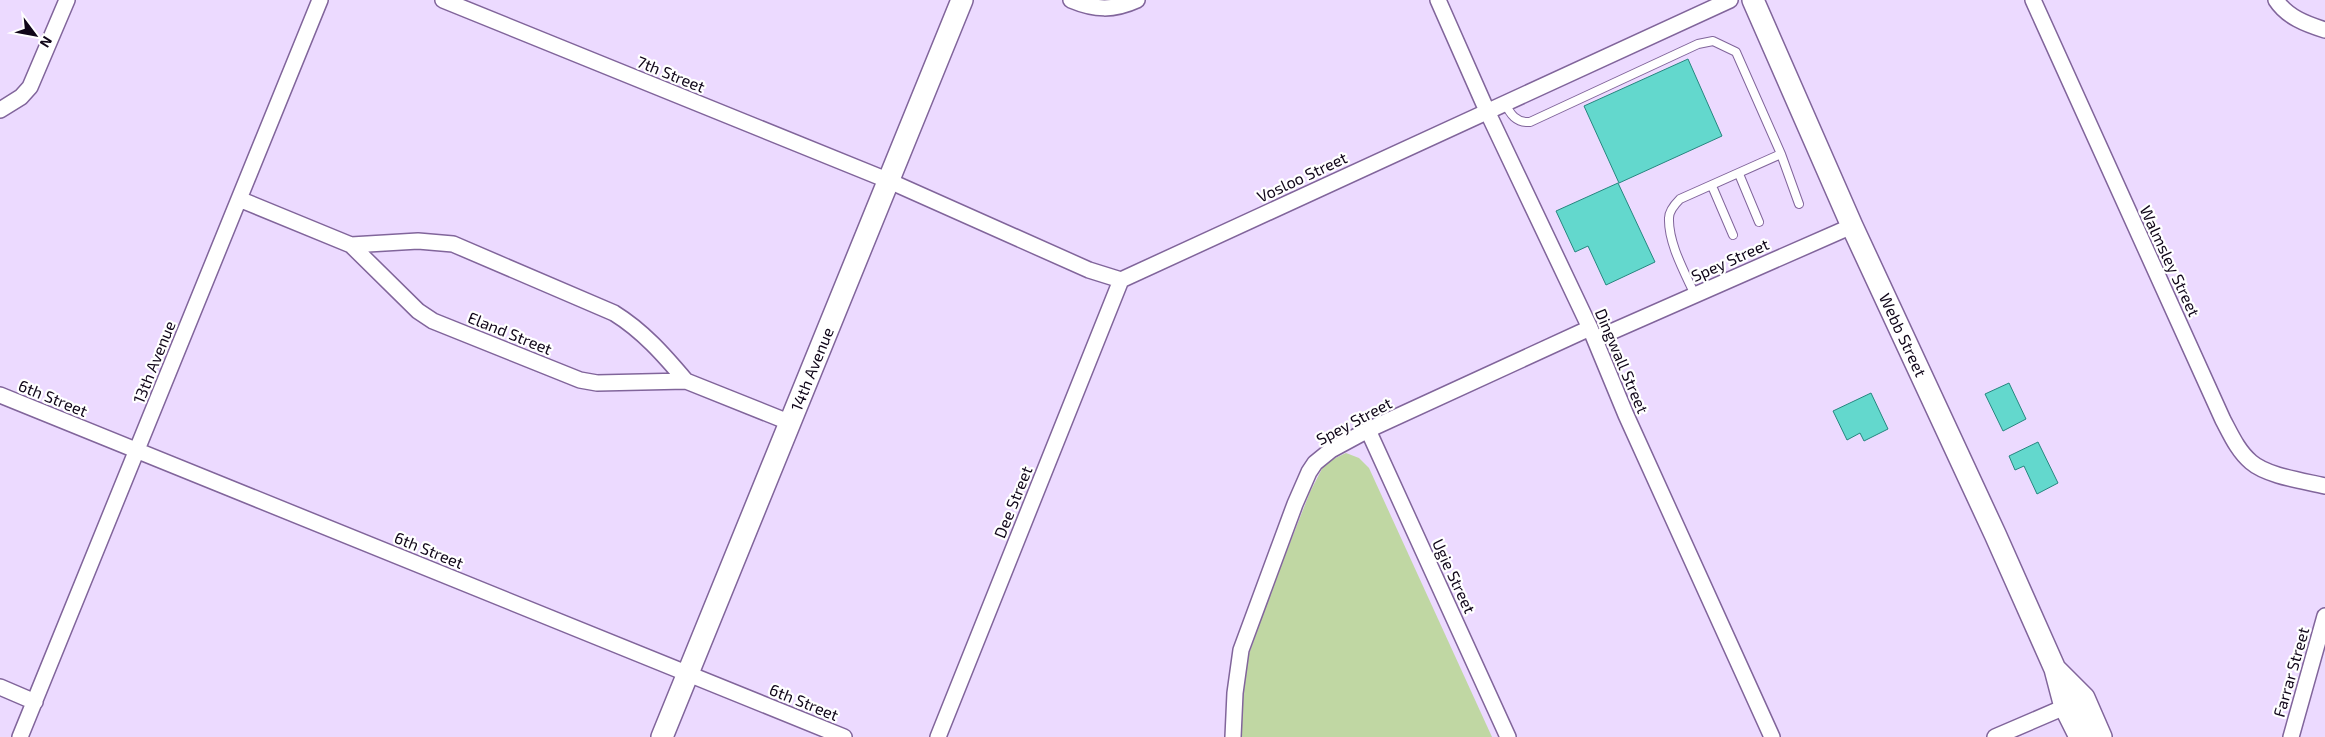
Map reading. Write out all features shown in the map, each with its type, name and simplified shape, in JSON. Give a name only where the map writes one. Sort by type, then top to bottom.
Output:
[{"type":"street","points":[[0,110],[22,97],[30,87],[67,0]]},
{"type":"street","name":"13th Avenue","points":[[20,737],[320,0]]},
{"type":"street","name":"7th Street","points":[[442,0],[887,180]]},
{"type":"street","name":"14th Avenue","points":[[662,737],[791,422],[887,180],[962,0]]},
{"type":"street","points":[[1071,0],[1095,9],[1107,9],[1121,7],[1137,0]]},
{"type":"street","name":"Dingwall Street","points":[[1438,0],[1487,110],[1592,334],[1626,415],[1772,737]]},
{"type":"street","name":"Vosloo Street","points":[[1121,280],[1487,110],[1730,0]]},
{"type":"street","name":"Webb Street","points":[[1753,0],[1852,226],[1995,534],[2055,669],[2074,702],[2101,737]]},
{"type":"street","name":"Walmsley Street","points":[[2033,0],[2223,420],[2236,444],[2251,462],[2262,468],[2325,486]]},
{"type":"street","points":[[2276,0],[2293,16],[2306,24],[2325,30]]},
{"type":"street","points":[[887,180],[1089,270],[1121,280]]},
{"type":"street","name":"Eland Street","points":[[239,199],[351,245],[418,311],[433,322],[590,382],[686,381],[791,422]]},
{"type":"street","name":"Spey Street","points":[[1233,737],[1235,693],[1241,650],[1303,484],[1309,472],[1323,456],[1368,430],[1592,334],[1695,295],[1852,226]]},
{"type":"street","name":"Eland Street","points":[[351,245],[418,241],[453,244],[614,313],[634,325],[650,340],[686,381]]},
{"type":"street","name":"Dee Street","points":[[938,737],[1121,280]]},
{"type":"street","name":"6th Street","points":[[0,395],[844,737]]},
{"type":"street","name":"Ugie Street","points":[[1368,430],[1508,737]]},
{"type":"street","name":"Farrar Street","points":[[2291,737],[2325,616]]},
{"type":"street","points":[[0,688],[35,702]]},
{"type":"street","points":[[1995,737],[2074,702]]},
{"type":"street","name":"Webb Street","points":[[2074,702],[2080,737]]},
{"type":"lane","points":[[1504,103],[1517,120],[1530,122],[1698,44],[1713,41],[1736,52],[1800,204]]},
{"type":"lane","points":[[1695,295],[1675,252],[1668,217],[1673,206],[1680,199],[1780,154]]},
{"type":"lane","points":[[1739,174],[1759,222]]},
{"type":"lane","points":[[1712,186],[1733,235]]},
{"type":"green space","points":[[1346,453],[1359,458],[1369,468],[1492,737],[1236,737],[1243,671],[1271,591],[1310,492],[1325,463]]},
{"type":"building","points":[[1688,59],[1722,136],[1619,183],[1584,106]]},
{"type":"building","points":[[1618,183],[1655,262],[1606,285],[1588,246],[1575,252],[1556,211]]},
{"type":"building","points":[[2009,383],[2026,419],[2003,431],[1985,394]]},
{"type":"building","points":[[1871,393],[1888,429],[1864,441],[1860,433],[1847,440],[1833,411]]},
{"type":"building","points":[[2038,442],[2058,483],[2037,494],[2024,466],[2015,470],[2009,456]]}]
